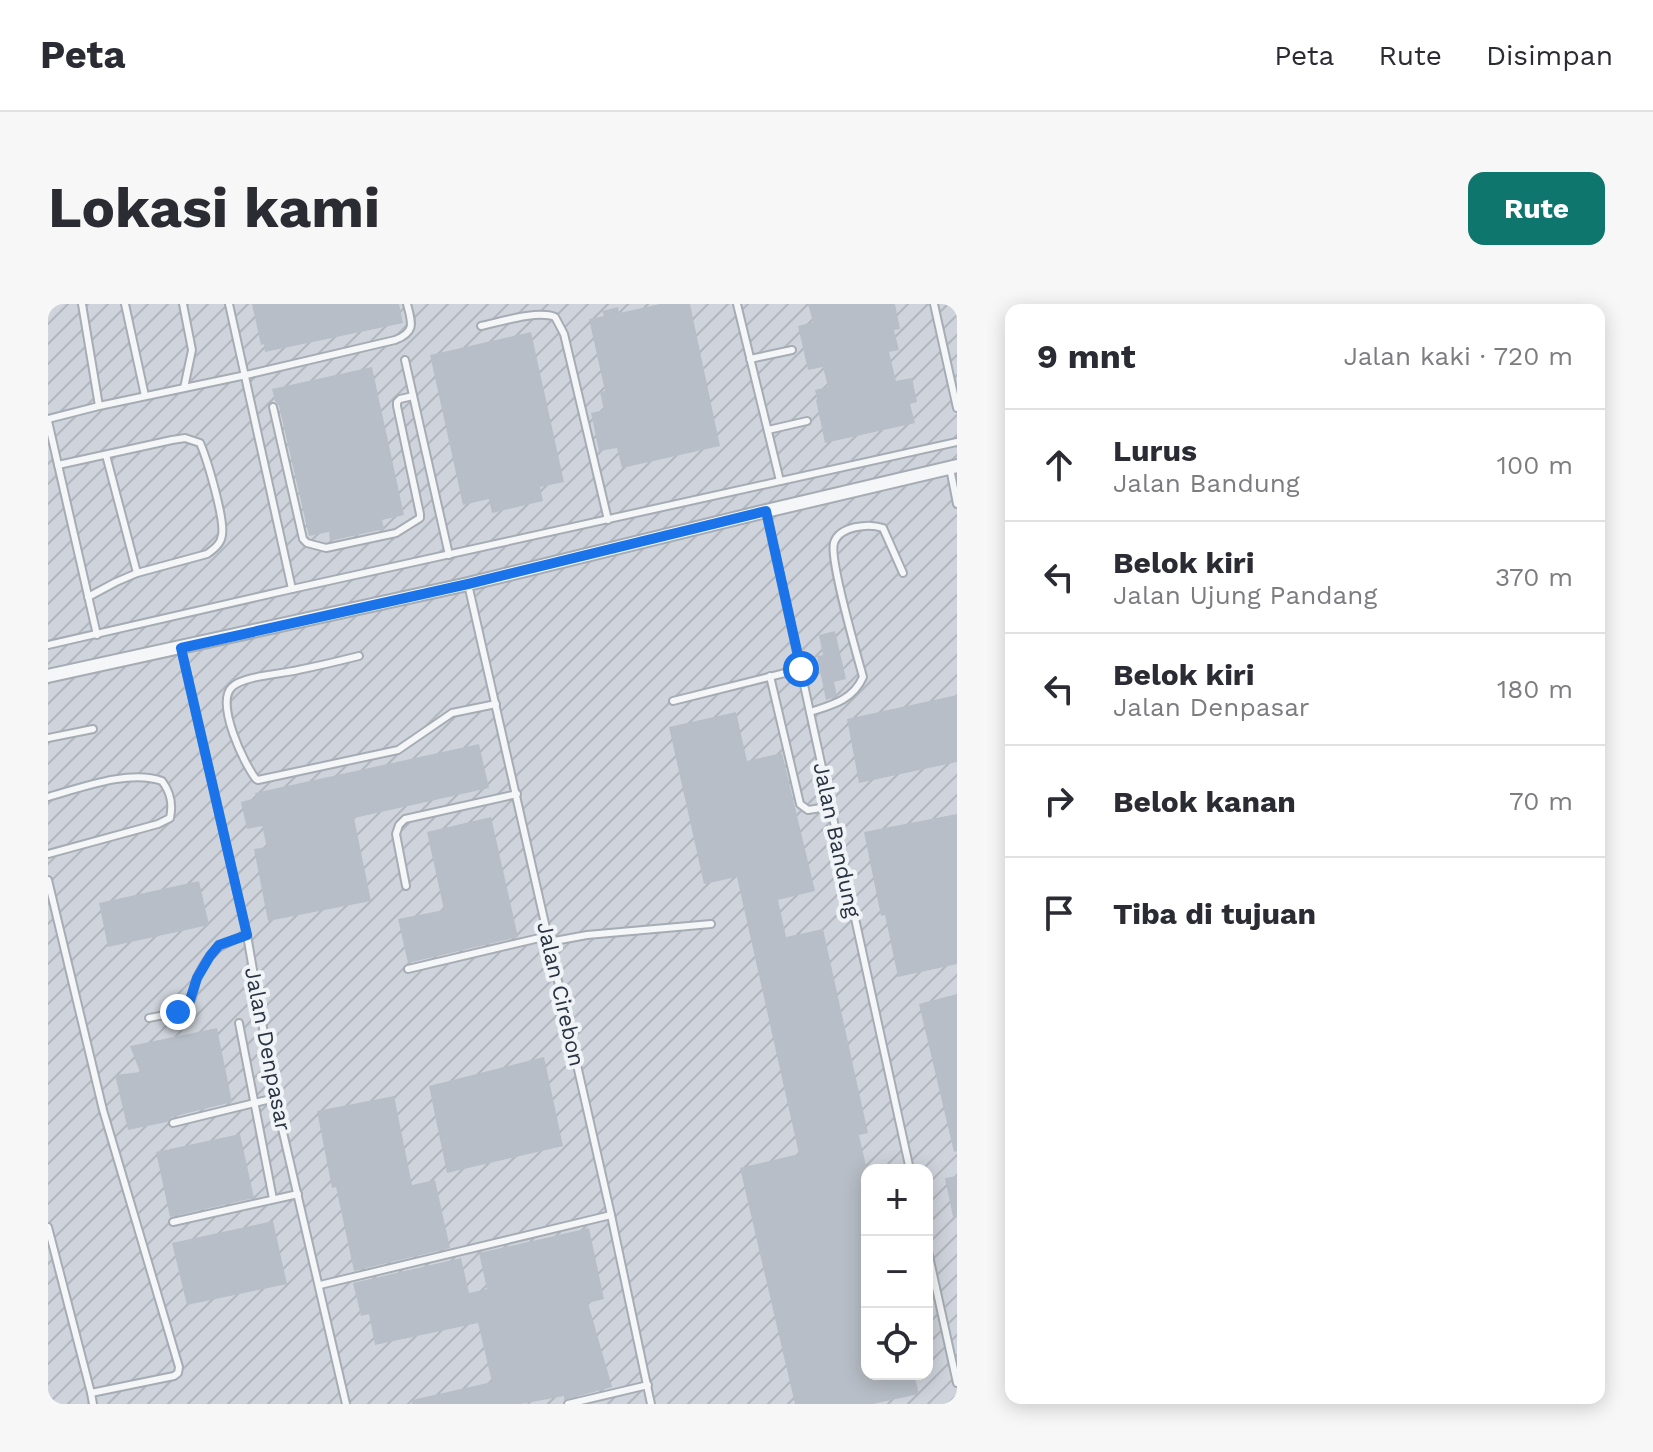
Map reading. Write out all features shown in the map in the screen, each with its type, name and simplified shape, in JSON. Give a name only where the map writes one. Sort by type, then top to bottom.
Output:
[{"type":"street","points":[[48,676],[468,584],[953,467]]},
{"type":"lane","points":[[82,304],[99,406]]},
{"type":"lane","points":[[125,304],[145,396]]},
{"type":"lane","points":[[183,304],[192,350],[184,388]]},
{"type":"lane","points":[[229,304],[292,589]]},
{"type":"lane","points":[[97,635],[48,420],[400,338],[406,336],[412,322],[407,304]]},
{"type":"lane","points":[[737,304],[780,481]]},
{"type":"lane","points":[[934,304],[957,408]]},
{"type":"lane","points":[[481,326],[538,315],[555,317],[564,334],[608,520]]},
{"type":"lane","points":[[750,359],[792,350]]},
{"type":"lane","points":[[405,360],[449,555]]},
{"type":"lane","points":[[273,407],[303,539],[325,548],[396,533],[420,518],[397,404],[400,399],[413,396]]},
{"type":"lane","points":[[768,430],[807,421]]},
{"type":"lane","points":[[58,465],[185,438],[200,443],[222,521],[223,537],[216,548],[207,554],[137,573],[88,597]]},
{"type":"lane","points":[[48,645],[957,442]]},
{"type":"lane","points":[[106,455],[137,573]]},
{"type":"lane","points":[[953,467],[957,504]]},
{"type":"lane","name":"Jalan Bandung","points":[[766,511],[909,1164]]},
{"type":"lane","points":[[810,712],[838,704],[862,682],[863,677],[836,570],[833,552],[838,535],[874,525],[883,528],[903,573]]},
{"type":"lane","name":"Jalan Cirebon","points":[[468,584],[651,1404]]},
{"type":"lane","name":"Jalan Denpasar","points":[[181,648],[247,935],[275,1098],[346,1404]]},
{"type":"lane","points":[[359,656],[242,681],[231,687],[226,697],[230,721],[241,753],[256,779],[398,750],[452,713],[496,704]]},
{"type":"lane","points":[[673,701],[801,669]]},
{"type":"lane","points":[[770,676],[800,804],[808,810],[821,808],[829,802]]},
{"type":"lane","points":[[48,738],[93,729]]},
{"type":"lane","points":[[48,797],[140,776],[162,781],[168,788],[172,805],[170,818],[158,824],[48,854]]},
{"type":"lane","points":[[406,886],[396,834],[405,819],[517,794]]},
{"type":"lane","points":[[48,880],[103,1110],[179,1367],[174,1376],[91,1393]]},
{"type":"lane","points":[[408,969],[548,939],[711,924]]},
{"type":"lane","points":[[149,1018],[178,1012],[189,1003],[197,978],[219,945],[247,935]]},
{"type":"lane","points":[[239,1023],[273,1199]]},
{"type":"lane","points":[[173,1123],[275,1098]]},
{"type":"lane","points":[[173,1222],[298,1194]]},
{"type":"lane","points":[[320,1285],[611,1215]]},
{"type":"lane","points":[[48,1227],[93,1404]]},
{"type":"lane","points":[[933,1274],[957,1383]]},
{"type":"lane","points":[[568,1404],[648,1385]]},
{"type":"shaded area","points":[[48,304],[957,304],[957,1404],[48,1404]]},
{"type":"building","points":[[252,304],[399,304],[403,323],[265,352]]},
{"type":"building","points":[[660,304],[690,304],[720,446],[622,468],[617,448],[599,451],[591,413],[604,410],[600,392],[605,391],[589,319],[604,316],[602,311],[618,307],[619,313]]},
{"type":"building","points":[[808,304],[895,304],[900,329],[894,330],[899,350],[889,352],[896,381],[912,378],[917,402],[910,404],[915,423],[825,443],[815,390],[828,387],[823,367],[808,370],[798,326],[813,322]]},
{"type":"building","points":[[531,332],[564,482],[540,487],[543,501],[492,513],[489,499],[463,505],[430,355]]},
{"type":"building","points":[[372,367],[404,515],[382,520],[384,529],[330,541],[329,532],[309,536],[279,406],[272,389]]},
{"type":"building","points":[[835,631],[846,679],[834,682],[837,696],[826,700],[817,656],[823,655],[819,635]]},
{"type":"building","points":[[957,695],[957,762],[859,783],[847,719]]},
{"type":"building","points":[[736,712],[747,761],[782,753],[815,891],[778,900],[786,937],[823,929],[868,1133],[859,1135],[866,1164],[861,1164],[861,1380],[916,1380],[919,1394],[873,1404],[795,1404],[740,1168],[799,1154],[737,877],[704,884],[669,727]]},
{"type":"building","points":[[479,744],[489,788],[354,818],[371,901],[268,921],[254,849],[267,847],[262,826],[247,829],[241,802],[256,798],[255,793]]},
{"type":"building","points":[[957,814],[957,964],[898,977],[885,915],[881,916],[864,832]]},
{"type":"building","points":[[491,817],[518,937],[408,963],[398,919],[444,910],[427,832]]},
{"type":"building","points":[[199,881],[209,925],[108,947],[99,903]]},
{"type":"building","points":[[957,994],[957,1151],[954,1152],[919,1004]]},
{"type":"building","points":[[217,1028],[232,1102],[172,1117],[167,1122],[128,1130],[115,1075],[140,1072],[130,1046]]},
{"type":"building","points":[[544,1057],[563,1146],[447,1173],[429,1086]]},
{"type":"building","points":[[394,1096],[412,1185],[435,1180],[450,1248],[354,1271],[336,1187],[332,1188],[317,1111]]},
{"type":"building","points":[[240,1134],[254,1198],[170,1217],[156,1152]]},
{"type":"building","points":[[957,1176],[957,1216],[953,1217],[945,1178]]},
{"type":"building","points":[[273,1221],[287,1284],[187,1305],[172,1243]]},
{"type":"building","points":[[589,1228],[604,1299],[588,1303],[612,1387],[564,1400],[564,1396],[521,1404],[412,1404],[412,1400],[492,1382],[478,1323],[375,1345],[369,1314],[361,1316],[353,1283],[461,1258],[469,1293],[487,1289],[479,1253]]},
{"type":"route","points":[[178,1012],[189,1003],[197,978],[219,945],[247,935],[181,648],[468,584],[766,511],[801,669]]}]
